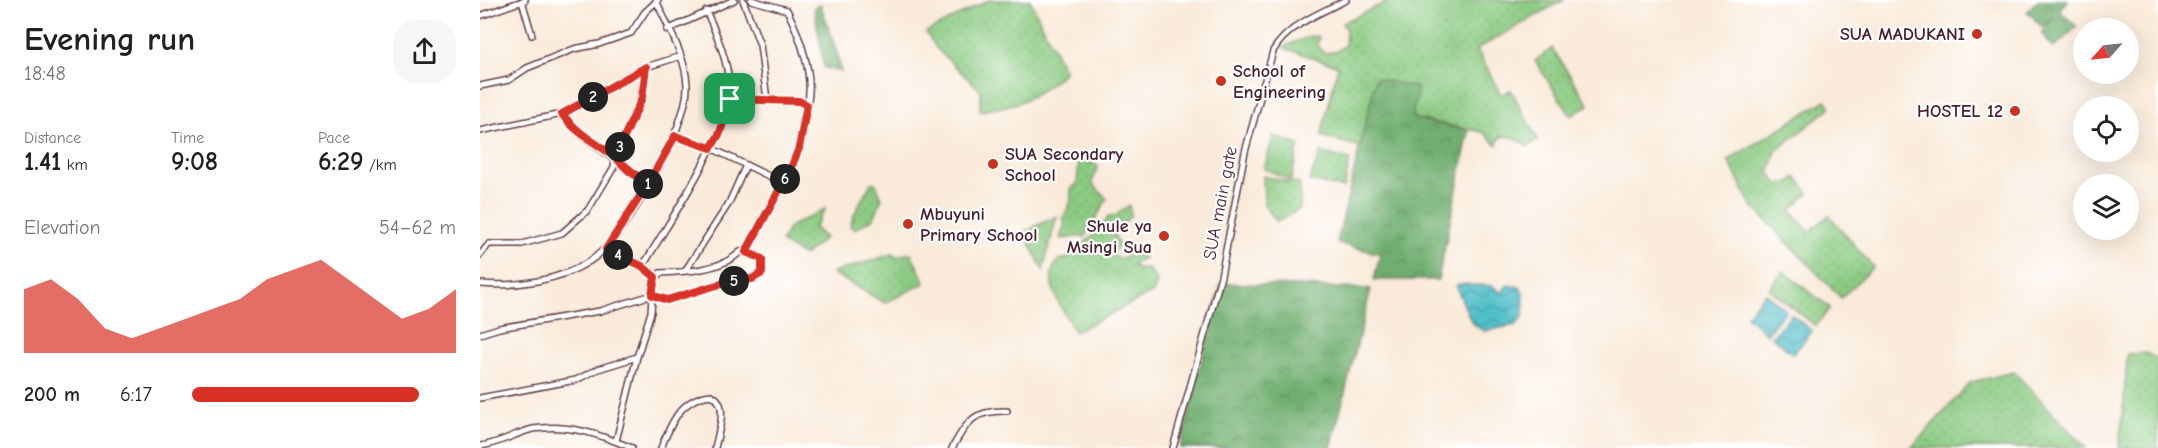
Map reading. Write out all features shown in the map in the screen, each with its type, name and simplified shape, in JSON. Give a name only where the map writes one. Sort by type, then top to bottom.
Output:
[{"type":"street","points":[[667,30],[734,0]]},
{"type":"street","points":[[743,0],[762,52],[767,100]]},
{"type":"street","points":[[746,252],[799,148],[810,93],[801,38],[787,10],[751,0]]},
{"type":"street","name":"SUA main gate","points":[[1173,448],[1221,276],[1245,152],[1273,51],[1280,39],[1294,27],[1335,2],[1346,0]]},
{"type":"street","points":[[480,16],[507,3],[524,1],[532,35]]},
{"type":"street","points":[[480,86],[509,80],[527,68],[574,49],[631,33],[645,12],[657,1],[667,30],[681,56],[687,85],[687,100],[675,136],[648,184],[606,249],[584,265],[558,276],[504,285],[480,284]]},
{"type":"street","points":[[642,266],[686,199],[720,133],[730,99],[724,57],[706,11]]},
{"type":"street","points":[[480,130],[562,114],[646,67],[681,56]]},
{"type":"street","points":[[480,255],[489,244],[522,244],[562,233],[588,210],[614,167],[615,157],[642,98],[646,67]]},
{"type":"street","points":[[730,99],[799,101],[807,105]]},
{"type":"street","points":[[562,114],[576,130],[615,157],[629,171],[648,184]]},
{"type":"street","points":[[675,136],[711,148],[783,183]]},
{"type":"street","points":[[685,271],[729,203],[746,165]]},
{"type":"street","points":[[606,249],[642,266],[655,277]]},
{"type":"street","points":[[480,334],[499,328],[600,311],[652,295],[667,300],[727,282],[752,279],[762,273],[763,262],[757,255],[740,252],[732,260],[685,271],[660,273],[655,277],[652,295],[646,332],[637,357],[615,448]]},
{"type":"street","points":[[480,398],[576,380],[598,369],[637,357]]},
{"type":"street","points":[[662,448],[678,412],[687,403],[711,395],[718,399],[722,406],[714,448]]},
{"type":"street","points":[[952,448],[972,418],[990,411],[1007,411]]},
{"type":"street","points":[[480,446],[495,444],[530,430],[546,428],[598,433],[632,448]]},
{"type":"green space","points":[[989,0],[1030,0],[1065,72],[1035,95],[1017,103],[980,111],[981,91],[937,49],[926,32]]},
{"type":"green space","points":[[1391,0],[1564,0],[1477,49],[1501,95],[1511,90],[1538,140],[1528,147],[1515,138],[1504,136],[1500,137],[1497,145],[1483,132],[1412,118],[1376,78],[1360,147],[1321,136],[1338,66],[1284,48],[1286,45],[1311,36],[1319,37],[1317,46],[1324,53],[1337,51],[1345,45],[1346,30],[1342,23]]},
{"type":"green space","points":[[2038,0],[2068,0],[2059,10],[2073,23],[2073,30],[2053,48],[2041,33],[2054,16],[2042,27],[2027,11]]},
{"type":"green space","points":[[821,5],[841,72],[824,68],[814,7]]},
{"type":"green space","points":[[1552,48],[1589,105],[1571,116],[1535,61]]},
{"type":"green space","points":[[1376,78],[1418,88],[1412,118],[1469,131],[1438,280],[1374,280],[1380,254],[1337,243]]},
{"type":"green space","points":[[1826,100],[1831,107],[1776,151],[1769,173],[1778,184],[1788,183],[1796,177],[1809,193],[1791,210],[1809,232],[1829,215],[1873,267],[1841,298],[1751,205],[1728,160]]},
{"type":"green space","points":[[1273,136],[1299,145],[1291,180],[1264,169]]},
{"type":"green space","points":[[1321,152],[1350,160],[1344,188],[1309,181]]},
{"type":"green space","points":[[1079,156],[1098,166],[1092,183],[1107,199],[1085,237],[1060,238],[1065,223],[1063,219],[1071,201],[1071,188],[1077,185]]},
{"type":"green space","points":[[1263,176],[1300,184],[1300,209],[1277,222],[1264,204]]},
{"type":"green space","points":[[871,183],[875,183],[882,198],[874,218],[855,229],[850,226],[852,220]]},
{"type":"green space","points":[[1129,205],[1131,215],[1114,234],[1119,246],[1111,254],[1120,259],[1139,251],[1144,258],[1133,264],[1137,269],[1148,269],[1157,281],[1154,292],[1075,332],[1055,295],[1052,285],[1054,267],[1060,259],[1067,259],[1089,239],[1107,218],[1115,216]]},
{"type":"green space","points":[[825,209],[814,228],[825,238],[806,254],[802,255],[781,242],[789,227]]},
{"type":"green space","points":[[1057,216],[1043,270],[1024,232]]},
{"type":"green space","points":[[911,253],[925,283],[885,303],[832,273],[893,254],[895,257]]},
{"type":"green space","points":[[1783,271],[1830,308],[1816,326],[1769,289]]},
{"type":"green space","points":[[1221,283],[1371,289],[1331,448],[1180,448]]},
{"type":"green space","points":[[2146,353],[2158,359],[2158,448],[2119,448],[2127,354]]},
{"type":"green space","points":[[2014,372],[2086,448],[1911,448],[1971,382]]},
{"type":"water","points":[[1458,284],[1493,286],[1501,293],[1508,285],[1520,287],[1524,295],[1523,317],[1516,325],[1484,331],[1472,323],[1456,287]]},
{"type":"water","points":[[1765,293],[1786,310],[1767,334],[1746,316]]},
{"type":"water","points":[[1791,314],[1812,331],[1793,354],[1772,337]]},
{"type":"place","name":"SUA MADUKANI","points":[[1977,34]]},
{"type":"place","name":"School of Engineering","points":[[1221,81]]},
{"type":"place","name":"HOSTEL 12","points":[[2015,111]]},
{"type":"place","name":"SUA Secondary School","points":[[993,164]]},
{"type":"place","name":"Mbuyuni Primary School","points":[[908,224]]},
{"type":"place","name":"Shule ya Msingi Sua","points":[[1164,236]]},
{"type":"route","points":[[730,99],[720,133],[711,148],[675,136],[648,184],[629,171],[615,157],[579,133],[562,114],[646,67],[639,107],[615,157],[629,171],[648,184],[638,204],[606,249],[642,266],[655,277],[652,283],[652,295],[667,300],[727,282],[752,279],[762,273],[764,267],[762,259],[746,252],[791,168],[799,148],[807,105],[799,101],[730,99]]}]
